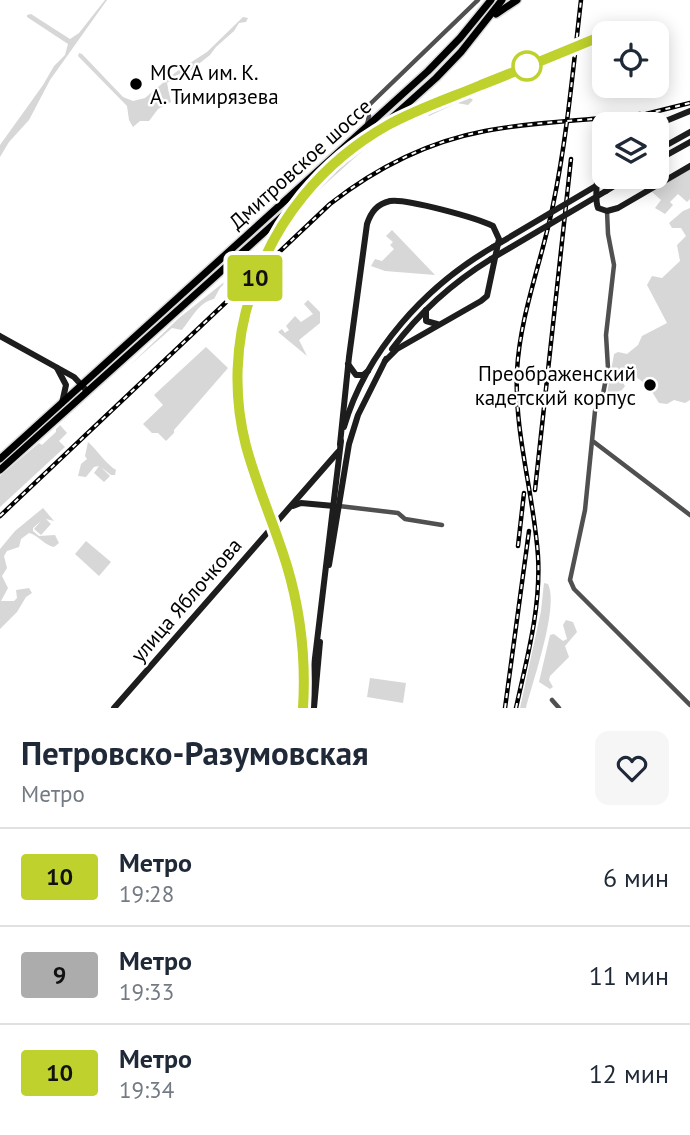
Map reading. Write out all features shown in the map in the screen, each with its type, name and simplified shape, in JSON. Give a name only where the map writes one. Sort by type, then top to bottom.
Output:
[{"type":"main road","points":[[485,23],[502,0]]},
{"type":"main road","points":[[485,23],[517,0]]},
{"type":"main road","name":"Дмитровское шоссе","points":[[0,470],[84,388],[443,56],[489,1]]},
{"type":"main road","name":"Дмитровское шоссе","points":[[0,459],[436,78],[485,23]]},
{"type":"street","points":[[365,128],[369,116],[366,108],[477,0]]},
{"type":"street","points":[[669,120],[690,111]]},
{"type":"street","points":[[669,144],[690,132]]},
{"type":"street","points":[[669,154],[690,142]]},
{"type":"street","points":[[597,189],[598,208],[607,211],[618,208],[690,166]]},
{"type":"street","points":[[340,448],[349,411],[370,370],[400,325],[429,294],[461,267],[592,188]]},
{"type":"street","points":[[341,463],[358,415],[385,361],[404,333],[426,310],[467,275],[491,259],[609,189]]},
{"type":"street","points":[[311,708],[341,463],[348,364],[367,224],[371,214],[384,203],[396,200],[488,223],[497,231],[499,239],[487,296],[397,349],[385,361]]},
{"type":"street","points":[[607,211],[614,265],[606,335],[608,368],[603,394],[596,408],[585,510],[571,586],[690,705]]},
{"type":"street","points":[[426,310],[426,321],[429,324],[439,324]]},
{"type":"street","points":[[0,336],[74,377],[84,388]]},
{"type":"street","points":[[348,364],[356,375],[363,375],[370,370]]},
{"type":"street","points":[[56,366],[66,385],[61,403]]},
{"type":"street","points":[[593,441],[690,515]]},
{"type":"street","name":"улица Яблочкова","points":[[114,708],[307,490],[340,448]]},
{"type":"street","points":[[329,464],[341,463]]},
{"type":"street","points":[[307,490],[306,498],[312,503]]},
{"type":"street","points":[[290,507],[312,503],[398,513],[405,519],[442,525]]},
{"type":"shaded area","points":[[105,0],[50,80],[29,120],[9,142],[0,157],[0,145],[54,66],[65,55],[68,44],[27,15],[31,14],[70,39],[79,33]]},
{"type":"shaded area","points":[[243,17],[248,18],[246,22],[239,23],[210,55],[186,74],[184,80],[179,74],[167,83],[171,102],[158,109],[149,121],[140,121],[133,127],[127,106],[78,56],[79,53],[82,54],[123,97],[133,101],[145,98],[176,72],[207,52]]},
{"type":"shaded area","points":[[455,87],[473,100],[468,105],[457,103],[429,116],[419,106],[415,110],[413,108],[420,102],[427,109],[447,99],[447,94]]},
{"type":"shaded area","points":[[690,169],[690,199],[687,202],[678,194],[670,202],[673,205],[665,214],[655,208],[661,200],[652,192],[669,189],[669,182]]},
{"type":"shaded area","points":[[690,208],[690,400],[685,403],[674,400],[667,404],[659,403],[649,387],[625,368],[618,376],[625,386],[615,393],[609,402],[607,394],[614,354],[627,354],[638,345],[642,336],[667,323],[647,285],[652,276],[662,278],[680,261],[677,245],[686,236],[681,228],[672,228],[669,223]]},
{"type":"shaded area","points":[[392,230],[435,275],[385,271],[371,266],[375,259],[382,261],[394,249],[390,245],[393,242],[386,236]]},
{"type":"shaded area","points":[[233,275],[220,288],[214,299],[200,307],[182,330],[172,328],[130,365],[179,318]]},
{"type":"shaded area","points":[[308,300],[320,312],[320,323],[299,340],[307,356],[278,332],[282,329],[285,333],[289,330],[286,326],[295,316],[301,322],[313,314],[304,304]]},
{"type":"shaded area","points":[[206,347],[228,368],[166,441],[143,424],[163,405],[154,395]]},
{"type":"shaded area","points":[[60,425],[67,433],[59,441],[65,447],[0,507],[0,476],[39,443],[42,445]]},
{"type":"shaded area","points":[[88,442],[116,470],[115,475],[111,475],[101,467],[110,476],[104,482],[94,473],[99,466],[94,467],[86,477],[78,476],[81,464],[87,459],[85,456]]},
{"type":"shaded area","points":[[43,508],[54,521],[46,519],[51,524],[41,535],[34,529],[41,521],[33,528],[33,531],[39,536],[55,535],[59,543],[54,547],[50,546],[29,533],[21,539],[19,547],[7,551],[4,556],[7,568],[2,576],[8,588],[1,601],[14,601],[17,598],[16,590],[29,588],[32,593],[0,629],[0,549],[15,531]]},
{"type":"shaded area","points":[[86,541],[111,562],[99,576],[75,554]]},
{"type":"shaded area","points":[[544,583],[548,584],[551,594],[548,625],[526,708],[520,708],[541,611]]},
{"type":"shaded area","points":[[566,620],[573,622],[577,632],[565,646],[569,657],[550,676],[553,687],[550,689],[539,682],[550,635],[554,634],[563,641],[567,639],[563,625]]},
{"type":"shaded area","points":[[370,678],[406,683],[403,703],[367,697]]},
{"type":"railway","points":[[516,708],[532,633],[538,575],[536,533],[518,417],[517,371],[522,329],[558,180],[581,0]]},
{"type":"railway","points":[[654,112],[690,103]]},
{"type":"railway","points":[[0,516],[330,204],[347,191],[403,158],[443,142],[485,131],[592,119]]},
{"type":"railway","points":[[535,490],[571,159]]},
{"type":"railway","points":[[518,546],[524,493]]},
{"type":"railway","points":[[505,708],[529,531]]},
{"type":"metro line","name":"10","points":[[303,708],[303,653],[296,598],[253,471],[240,415],[237,382],[239,351],[245,311],[258,271],[274,237],[301,197],[326,170],[370,136],[420,110],[592,40]]},
{"type":"place","name":"МСХА им. К. А. Тимирязева","points":[[136,84]]},
{"type":"place","name":"Преображенский кадетский корпус","points":[[650,385]]}]
